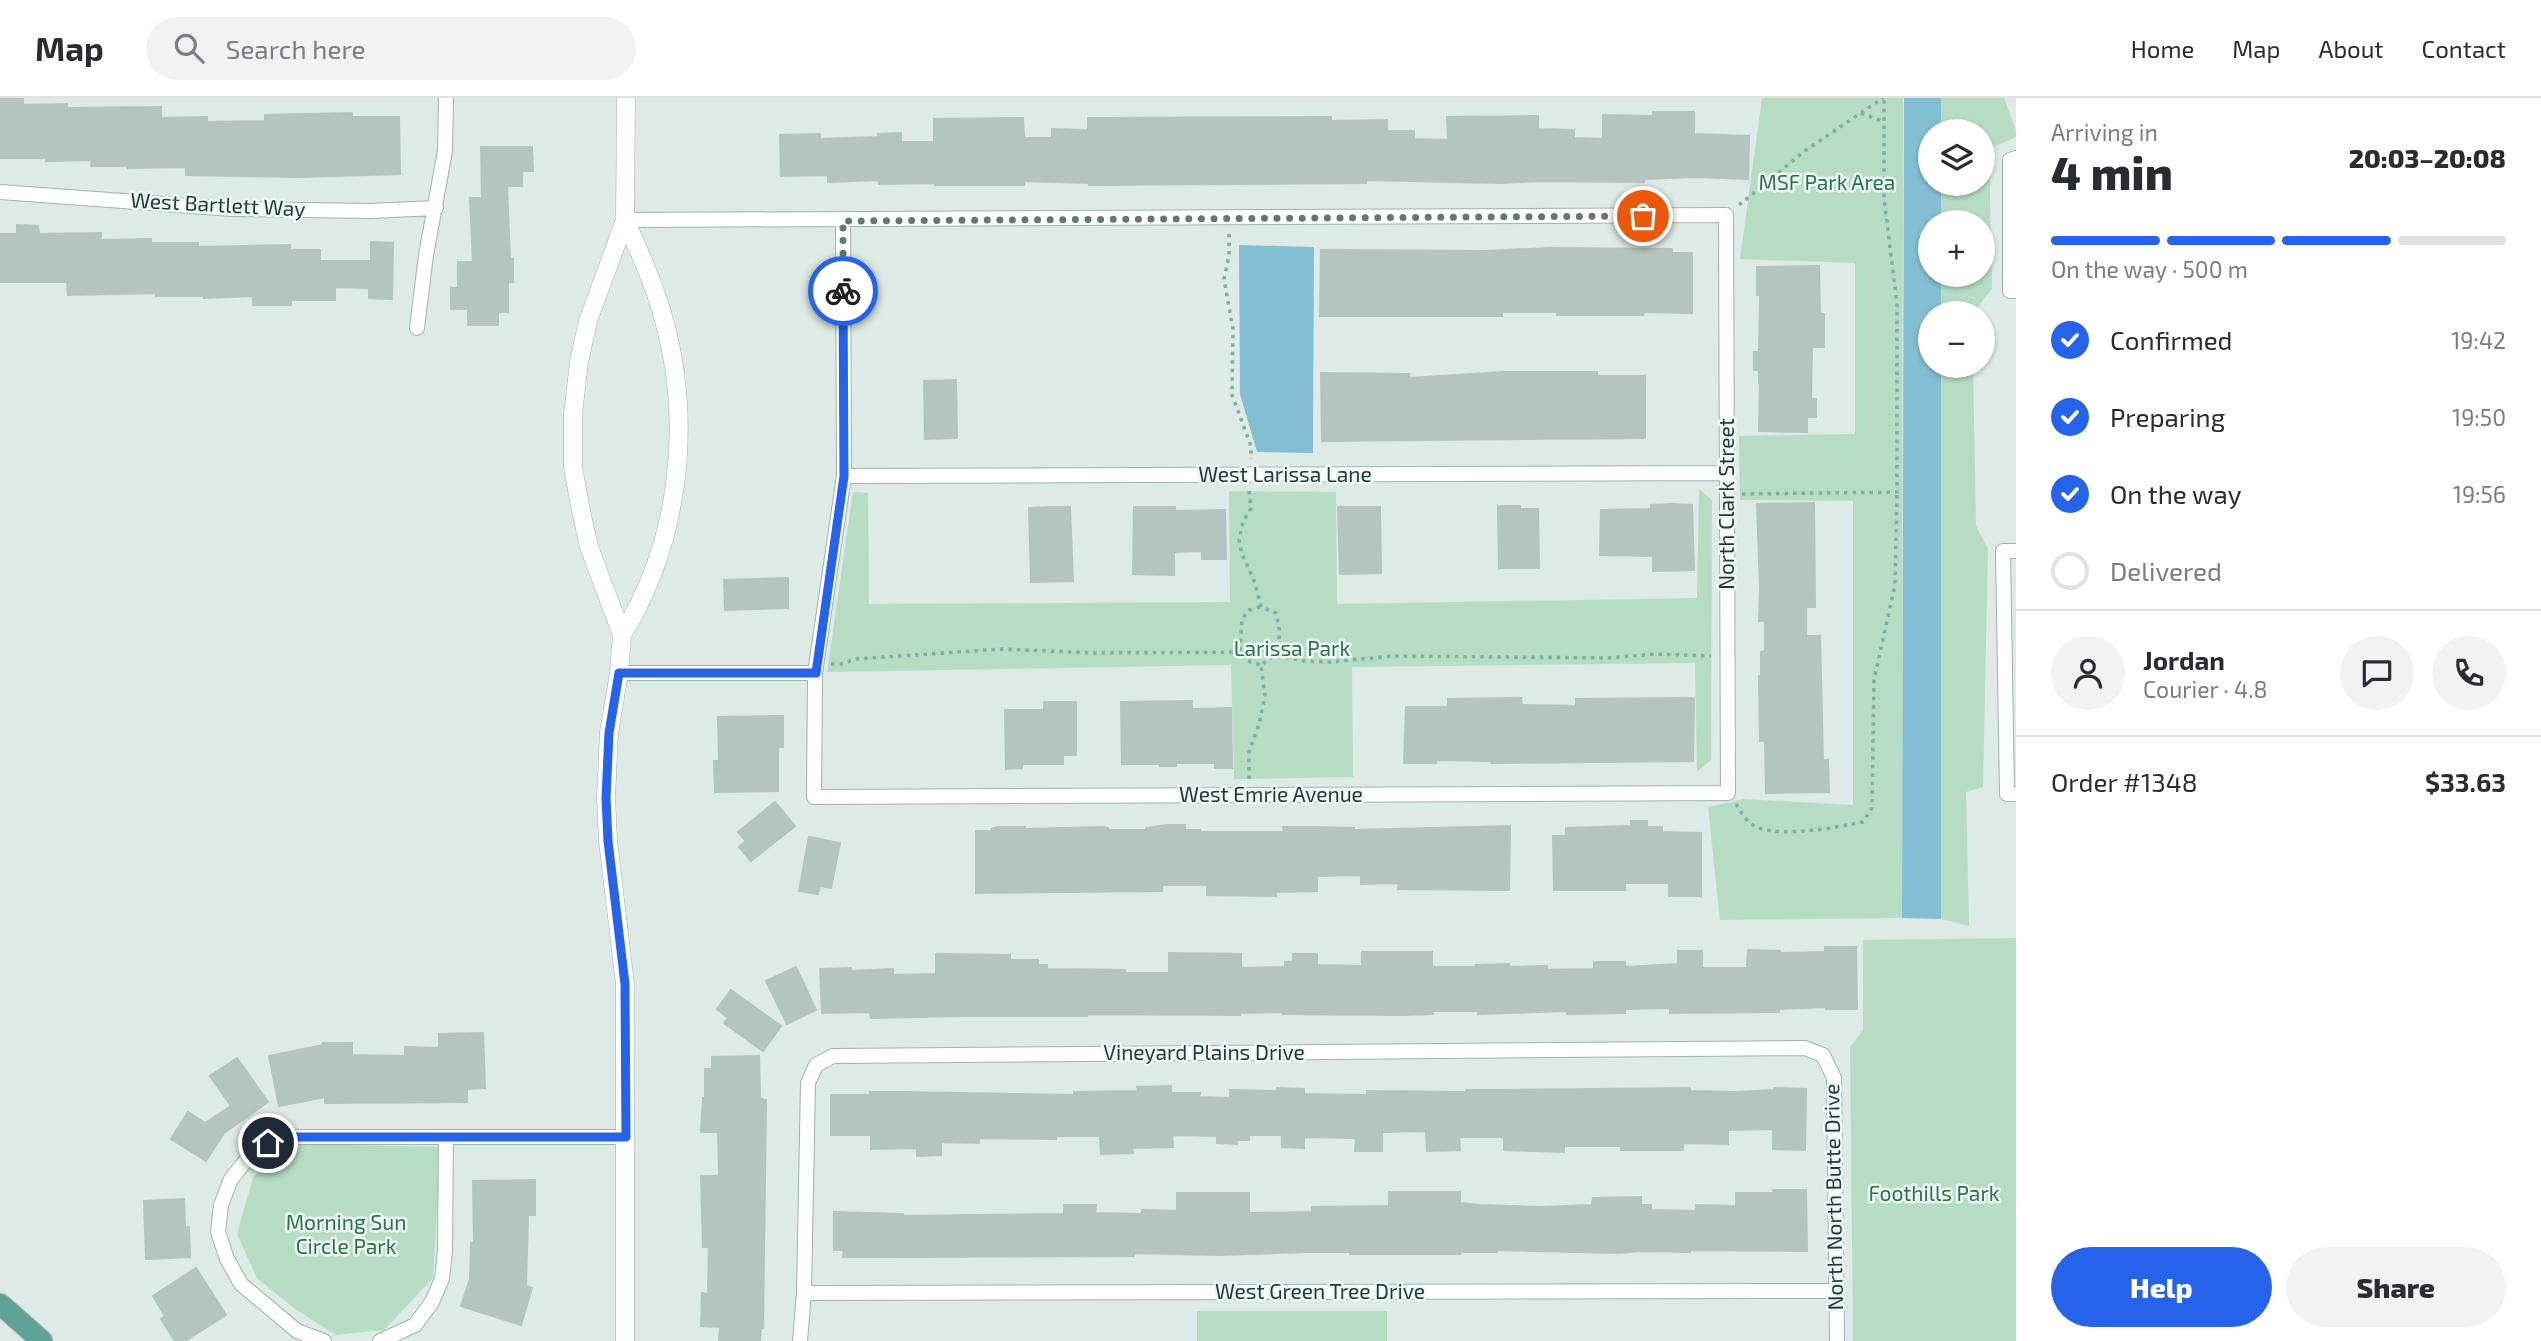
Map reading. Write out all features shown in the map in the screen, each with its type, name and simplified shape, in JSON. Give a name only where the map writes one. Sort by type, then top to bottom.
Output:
[{"type":"main road","points":[[0,1304],[42,1341]]},
{"type":"street","points":[[417,328],[426,255],[445,152],[446,98]]},
{"type":"street","points":[[625,1341],[625,984],[608,841],[606,798],[609,733],[622,635],[589,547],[573,467],[573,414],[579,362],[588,321],[625,220],[626,98]]},
{"type":"street","points":[[2013,159],[2013,291]]},
{"type":"street","name":"West Bartlett Way","points":[[0,192],[232,209],[370,211],[436,208]]},
{"type":"street","points":[[625,220],[1726,215]]},
{"type":"street","name":"North Clark Street","points":[[1726,215],[1728,793]]},
{"type":"street","points":[[622,635],[639,608],[660,556],[673,494],[678,426],[673,364],[664,318],[625,220]]},
{"type":"street","points":[[619,673],[816,673],[844,476],[843,221]]},
{"type":"street","name":"West Larissa Lane","points":[[844,476],[1726,473]]},
{"type":"street","points":[[2009,551],[2012,794]]},
{"type":"street","name":"West Emrie Avenue","points":[[816,673],[814,797],[1728,793]]},
{"type":"street","name":"Vineyard Plains Drive","points":[[800,1341],[804,1293],[808,1083],[816,1065],[833,1056],[1805,1048],[1823,1055]]},
{"type":"street","name":"North North Butte Drive","points":[[1823,1055],[1834,1078],[1836,1341]]},
{"type":"street","points":[[380,1341],[415,1325],[432,1302],[442,1279],[445,1251],[446,1137]]},
{"type":"street","points":[[324,1341],[297,1331],[241,1284],[227,1259],[218,1232],[221,1205],[231,1179],[248,1158],[268,1143],[286,1139],[626,1137]]},
{"type":"street","name":"West Green Tree Drive","points":[[804,1293],[1836,1291]]},
{"type":"path","points":[[1726,215],[1806,150],[1883,98]]},
{"type":"path","points":[[1728,793],[1750,824],[1770,831],[1826,829],[1863,822],[1872,808],[1874,680],[1895,585],[1897,492],[1897,304],[1884,198],[1883,98]]},
{"type":"path","points":[[1861,113],[1884,122]]},
{"type":"path","points":[[1229,234],[1229,256],[1224,279],[1233,329],[1231,395],[1251,446],[1251,463]]},
{"type":"path","points":[[1249,491],[1251,508],[1243,522],[1239,540],[1261,607]]},
{"type":"path","points":[[1727,493],[1897,492]]},
{"type":"path","points":[[1261,665],[1248,661],[1240,652],[1241,619],[1249,610],[1261,607],[1276,613],[1279,656]]},
{"type":"path","points":[[829,664],[841,664],[856,659],[1002,649],[1106,653],[1240,652]]},
{"type":"path","points":[[1261,665],[1275,655],[1304,661],[1330,662],[1394,656],[1711,656]]},
{"type":"path","points":[[1249,779],[1249,752],[1265,696],[1261,665]]},
{"type":"green space","name":"MSF Park Area","points":[[1762,98],[1903,98],[1902,918],[1720,920],[1708,807],[1744,799],[1853,805],[1853,501],[1740,500],[1739,436],[1855,434],[1855,263],[1740,259]]},
{"type":"green space","points":[[1941,98],[2004,98],[2016,137],[1995,146],[1995,119],[1941,119]]},
{"type":"green space","points":[[1941,196],[1990,196],[1990,210],[1941,210]]},
{"type":"green space","points":[[1941,287],[1992,287],[1982,301],[1941,301]]},
{"type":"green space","points":[[1941,378],[1973,378],[1976,526],[1988,549],[1983,787],[1966,792],[1969,926],[1941,919]]},
{"type":"green space","name":"Larissa Park","points":[[1699,489],[1712,500],[1711,760],[1697,772],[1695,663],[1352,667],[1353,777],[1249,779],[1234,779],[1231,665],[827,672],[853,492],[868,493],[869,604],[1230,602],[1229,491],[1336,492],[1337,604],[1697,598]]},
{"type":"green space","name":"Foothills Park","points":[[2016,938],[2016,1341],[1853,1341],[1850,1047],[1863,1030],[1863,940]]},
{"type":"green space","name":"Morning Sun Circle Park","points":[[304,1144],[441,1147],[433,1278],[384,1330],[336,1335],[295,1309],[257,1278],[237,1234],[253,1177],[273,1155]]},
{"type":"green space","points":[[1197,1311],[1387,1311],[1387,1341],[1197,1341]]},
{"type":"water","points":[[1904,98],[1941,98],[1941,119],[1918,119],[1918,196],[1941,196],[1941,210],[1918,210],[1918,287],[1941,287],[1941,301],[1918,301],[1918,378],[1941,378],[1941,919],[1902,918]]},
{"type":"water","points":[[1239,245],[1314,247],[1313,453],[1257,452],[1240,394]]},
{"type":"building","points":[[0,98],[23,98],[23,105],[67,104],[67,108],[161,107],[161,118],[207,117],[207,122],[265,121],[265,115],[352,113],[352,117],[399,117],[400,174],[299,177],[186,175],[186,167],[128,168],[91,166],[92,160],[0,158]]},
{"type":"building","points":[[1653,112],[1694,112],[1694,134],[1749,136],[1748,179],[1695,177],[1644,179],[1644,182],[1366,180],[1366,183],[1089,185],[1024,181],[1024,185],[935,185],[879,184],[879,180],[828,182],[828,175],[781,176],[780,135],[820,134],[820,139],[878,137],[878,134],[901,133],[901,142],[934,142],[934,119],[1023,118],[1024,138],[1052,138],[1052,129],[1088,130],[1088,118],[1331,117],[1331,121],[1387,120],[1387,131],[1414,131],[1414,139],[1448,140],[1447,117],[1538,116],[1538,129],[1574,130],[1574,138],[1603,139],[1603,115],[1653,116]]},
{"type":"building","points":[[481,147],[532,147],[533,171],[522,171],[522,186],[507,186],[513,282],[508,282],[508,312],[498,312],[498,325],[468,325],[468,309],[451,309],[451,288],[458,288],[458,262],[473,262],[470,198],[482,198]]},
{"type":"building","points":[[17,225],[38,226],[39,234],[101,233],[101,240],[151,239],[151,243],[198,243],[198,247],[290,245],[290,250],[320,250],[320,261],[371,261],[371,242],[393,243],[392,299],[369,298],[369,288],[335,287],[335,300],[291,300],[291,305],[253,305],[253,296],[204,298],[156,296],[156,293],[68,295],[67,282],[0,282],[0,234],[17,234]]},
{"type":"building","points":[[1549,248],[1672,249],[1672,253],[1692,253],[1692,313],[1557,315],[1557,312],[1502,312],[1502,316],[1320,316],[1321,250],[1486,251]]},
{"type":"building","points":[[1819,266],[1824,347],[1812,347],[1811,399],[1816,399],[1816,417],[1807,417],[1807,432],[1759,431],[1759,370],[1754,370],[1754,352],[1759,352],[1760,295],[1757,295],[1757,267]]},
{"type":"building","points":[[1503,372],[1597,372],[1597,376],[1645,376],[1645,438],[1322,441],[1321,373],[1409,374],[1409,378]]},
{"type":"building","points":[[956,380],[957,438],[925,439],[924,381]]},
{"type":"building","points":[[1814,503],[1815,607],[1806,607],[1806,636],[1820,636],[1823,760],[1828,760],[1829,792],[1766,793],[1765,741],[1760,741],[1759,676],[1761,652],[1765,651],[1765,621],[1759,621],[1757,504]]},
{"type":"building","points":[[1651,505],[1692,505],[1694,570],[1653,571],[1653,556],[1600,555],[1601,510],[1651,509]]},
{"type":"building","points":[[1498,506],[1538,509],[1539,568],[1499,568]]},
{"type":"building","points":[[1070,507],[1073,581],[1031,582],[1029,508]]},
{"type":"building","points":[[1134,507],[1175,507],[1175,511],[1225,510],[1226,559],[1202,559],[1202,551],[1174,552],[1174,575],[1133,574]]},
{"type":"building","points":[[1338,507],[1380,507],[1381,573],[1340,574]]},
{"type":"building","points":[[788,578],[788,608],[725,610],[724,580]]},
{"type":"building","points":[[1521,698],[1522,705],[1576,706],[1576,699],[1694,698],[1693,761],[1492,763],[1436,760],[1436,763],[1404,763],[1406,707],[1448,707],[1448,699]]},
{"type":"building","points":[[1192,701],[1192,709],[1231,708],[1232,768],[1215,768],[1215,763],[1176,763],[1176,766],[1122,764],[1121,702]]},
{"type":"building","points":[[1044,702],[1076,702],[1076,755],[1063,755],[1063,764],[1022,764],[1022,768],[1006,769],[1005,710],[1044,710]]},
{"type":"building","points":[[783,716],[783,747],[778,747],[778,791],[715,792],[714,761],[719,761],[718,717]]},
{"type":"building","points":[[775,802],[795,826],[751,861],[739,847],[746,841],[738,832]]},
{"type":"building","points":[[1631,821],[1647,821],[1647,827],[1662,827],[1662,832],[1701,833],[1701,896],[1669,896],[1669,883],[1625,883],[1625,890],[1554,890],[1553,836],[1566,836],[1566,828],[1631,826]]},
{"type":"building","points":[[1168,825],[1185,825],[1185,830],[1200,832],[1284,832],[1283,827],[1354,830],[1510,826],[1509,890],[1398,889],[1399,883],[1361,884],[1361,875],[1317,876],[1317,891],[1276,892],[1276,896],[1207,895],[1207,885],[1162,885],[1162,891],[976,893],[976,831],[992,831],[998,827],[1103,827],[1108,830],[1146,830]]},
{"type":"building","points":[[809,837],[840,843],[831,888],[820,886],[818,894],[799,891]]},
{"type":"building","points":[[1825,947],[1856,947],[1857,1009],[1826,1007],[1779,1009],[1779,1012],[1670,1013],[1670,1008],[1625,1009],[1625,1013],[1567,1014],[1567,1011],[1478,1014],[1478,1011],[1433,1011],[1433,1014],[1401,1015],[1283,1014],[1284,1012],[1240,1015],[1087,1014],[871,1018],[870,1012],[822,1013],[820,969],[893,969],[893,975],[936,974],[936,954],[1010,955],[1010,960],[1038,960],[1038,965],[1047,965],[1047,969],[1169,973],[1169,953],[1241,954],[1241,968],[1285,967],[1285,962],[1293,962],[1293,954],[1317,954],[1317,965],[1362,966],[1362,952],[1432,952],[1432,967],[1509,964],[1509,967],[1547,966],[1547,970],[1594,969],[1594,962],[1625,962],[1625,967],[1678,964],[1678,951],[1702,951],[1702,968],[1747,968],[1748,950],[1780,953],[1825,952]]},
{"type":"building","points":[[796,967],[816,1010],[787,1024],[766,981]]},
{"type":"building","points":[[731,990],[781,1026],[763,1051],[724,1023],[728,1018],[717,1009]]},
{"type":"building","points":[[483,1033],[485,1088],[467,1089],[467,1102],[325,1103],[325,1097],[279,1106],[269,1056],[323,1043],[352,1043],[352,1055],[405,1056],[405,1047],[439,1048],[439,1034]]},
{"type":"building","points":[[759,1056],[760,1099],[766,1100],[763,1328],[760,1341],[719,1341],[720,1327],[701,1326],[702,1293],[708,1294],[709,1247],[703,1247],[701,1176],[719,1176],[718,1132],[701,1132],[705,1069],[712,1069],[712,1057]]},
{"type":"building","points":[[237,1058],[268,1102],[224,1133],[206,1161],[171,1139],[188,1112],[205,1123],[231,1106],[210,1076]]},
{"type":"building","points":[[1171,1086],[1171,1093],[1200,1093],[1199,1097],[1230,1098],[1230,1090],[1277,1091],[1277,1088],[1304,1089],[1304,1094],[1367,1095],[1367,1091],[1690,1088],[1690,1091],[1735,1092],[1774,1088],[1806,1089],[1805,1150],[1773,1149],[1773,1129],[1728,1130],[1728,1144],[1683,1143],[1683,1150],[1564,1146],[1564,1152],[1504,1150],[1504,1137],[1459,1137],[1460,1150],[1427,1151],[1426,1131],[1382,1132],[1382,1151],[1355,1151],[1356,1138],[1304,1137],[1304,1148],[1282,1147],[1282,1135],[1249,1135],[1249,1140],[1237,1140],[1237,1144],[1217,1143],[1217,1136],[1172,1135],[1173,1147],[1132,1148],[1133,1153],[1101,1154],[1100,1136],[1056,1136],[1056,1139],[979,1138],[979,1143],[941,1142],[941,1155],[917,1156],[917,1148],[871,1149],[871,1135],[831,1135],[831,1095],[900,1092],[1074,1095],[1074,1092],[1138,1091],[1137,1087]]},
{"type":"building","points":[[535,1180],[535,1215],[528,1215],[526,1286],[532,1288],[521,1325],[461,1306],[470,1279],[471,1243],[474,1243],[473,1181]]},
{"type":"building","points":[[1773,1190],[1806,1190],[1807,1251],[1690,1250],[1619,1253],[1497,1250],[1460,1254],[1305,1252],[1218,1255],[1134,1253],[1134,1256],[843,1257],[844,1250],[834,1250],[834,1212],[903,1216],[1064,1214],[1064,1205],[1096,1205],[1095,1213],[1142,1214],[1142,1210],[1177,1211],[1177,1193],[1249,1193],[1249,1213],[1312,1212],[1312,1207],[1389,1206],[1389,1192],[1460,1192],[1460,1203],[1542,1207],[1592,1205],[1593,1198],[1641,1197],[1641,1205],[1651,1205],[1651,1210],[1696,1211],[1696,1205],[1736,1206],[1736,1193],[1774,1193]]},
{"type":"building","points":[[184,1199],[190,1257],[146,1259],[144,1201]]},
{"type":"building","points":[[196,1268],[226,1315],[185,1341],[175,1341],[161,1319],[165,1316],[153,1296]]},
{"type":"way so far","points":[[843,291],[843,221],[1643,216]]},
{"type":"route","points":[[268,1143],[296,1137],[626,1137],[625,984],[608,841],[606,798],[609,733],[619,673],[816,673],[844,476],[843,291]]}]
